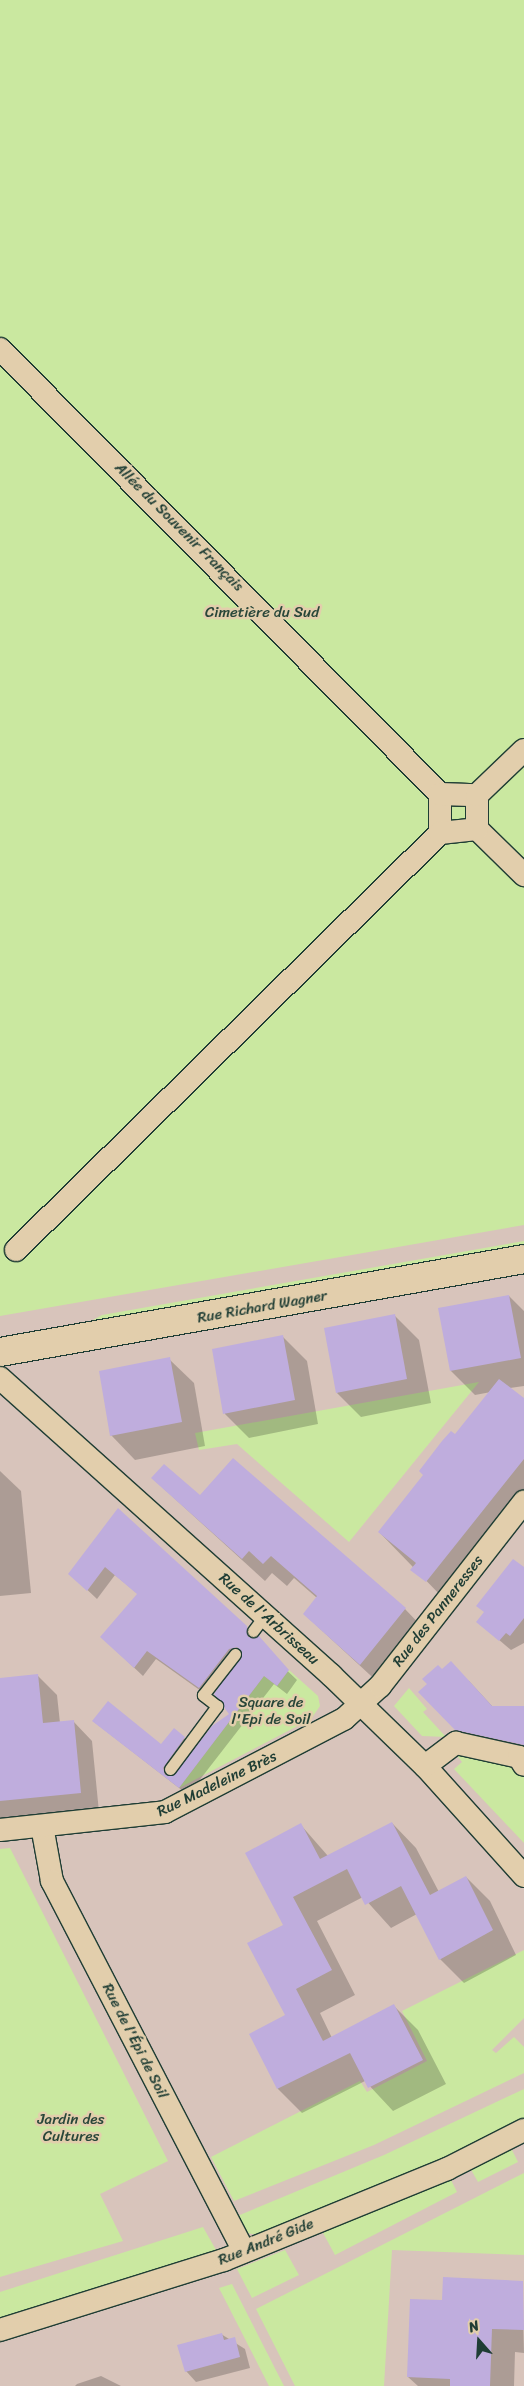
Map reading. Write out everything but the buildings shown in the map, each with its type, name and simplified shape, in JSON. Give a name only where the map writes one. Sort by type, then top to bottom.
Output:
[{"type":"street","name":"Allée du Souvenir Français","points":[[0,349],[440,794]]},
{"type":"street","points":[[440,833],[440,794],[477,794],[524,750]]},
{"type":"street","points":[[477,794],[477,829],[524,875]]},
{"type":"street","points":[[16,1250],[440,833],[477,829]]},
{"type":"street","name":"Rue Richard Wagner","points":[[0,1352],[524,1259]]},
{"type":"street","name":"Rue de l'Arbrisseau","points":[[0,1378],[259,1623],[362,1705],[425,1766],[524,1875]]},
{"type":"street","name":"Rue des Panneresses","points":[[362,1705],[520,1515]]},
{"type":"street","name":"Rue Madeleine Brès","points":[[0,1830],[165,1812],[344,1719],[362,1705]]},
{"type":"street","points":[[425,1766],[456,1743],[519,1757],[524,1765]]},
{"type":"street","name":"Rue de l'Épi de Soil","points":[[42,1826],[52,1881],[244,2251]]},
{"type":"street","name":"Rue André Gide","points":[[0,2330],[75,2310],[244,2251],[447,2169],[524,2130]]},
{"type":"lane","points":[[170,1768],[217,1706],[204,1695],[235,1654]]},
{"type":"green space","name":"Cimetière du Sud","points":[[0,0],[524,0],[524,1225],[0,1316]]},
{"type":"green space","points":[[524,1241],[524,1248],[84,1325],[102,1315]]},
{"type":"green space","points":[[479,1382],[349,1542],[237,1444],[199,1450],[195,1433]]},
{"type":"green space","name":"Square de l'Epi de Soil","points":[[289,1670],[318,1696],[320,1706],[311,1719],[179,1788],[264,1676],[277,1686]]},
{"type":"green space","points":[[409,1688],[427,1709],[423,1712],[446,1737],[422,1736],[394,1706]]},
{"type":"green space","points":[[454,1752],[515,1760],[524,1773],[524,1843],[454,1769],[462,1762]]},
{"type":"green space","name":"Jardin des Cultures","points":[[10,1848],[168,2161],[100,2194],[123,2241],[0,2277],[0,1849]]},
{"type":"green space","points":[[524,1950],[524,2018],[492,2050],[496,2053],[514,2037],[524,2047],[524,2073],[374,2145],[234,2201],[211,2157],[360,2081],[367,2092],[427,2061],[402,2011]]},
{"type":"green space","points":[[524,2089],[524,2119],[390,2183],[260,2235],[246,2233],[235,2217],[384,2155]]},
{"type":"green space","points":[[510,2146],[518,2162],[478,2182],[469,2166]]},
{"type":"green space","points":[[524,2173],[524,2255],[392,2250],[384,2386],[295,2386],[256,2309]]},
{"type":"green space","points":[[449,2176],[457,2192],[335,2255],[322,2231]]},
{"type":"green space","points":[[203,2227],[216,2250],[210,2253],[0,2319],[0,2292]]},
{"type":"green space","points":[[285,2250],[299,2275],[252,2298],[237,2269]]},
{"type":"green space","points":[[232,2284],[284,2386],[269,2386],[219,2288]]}]
